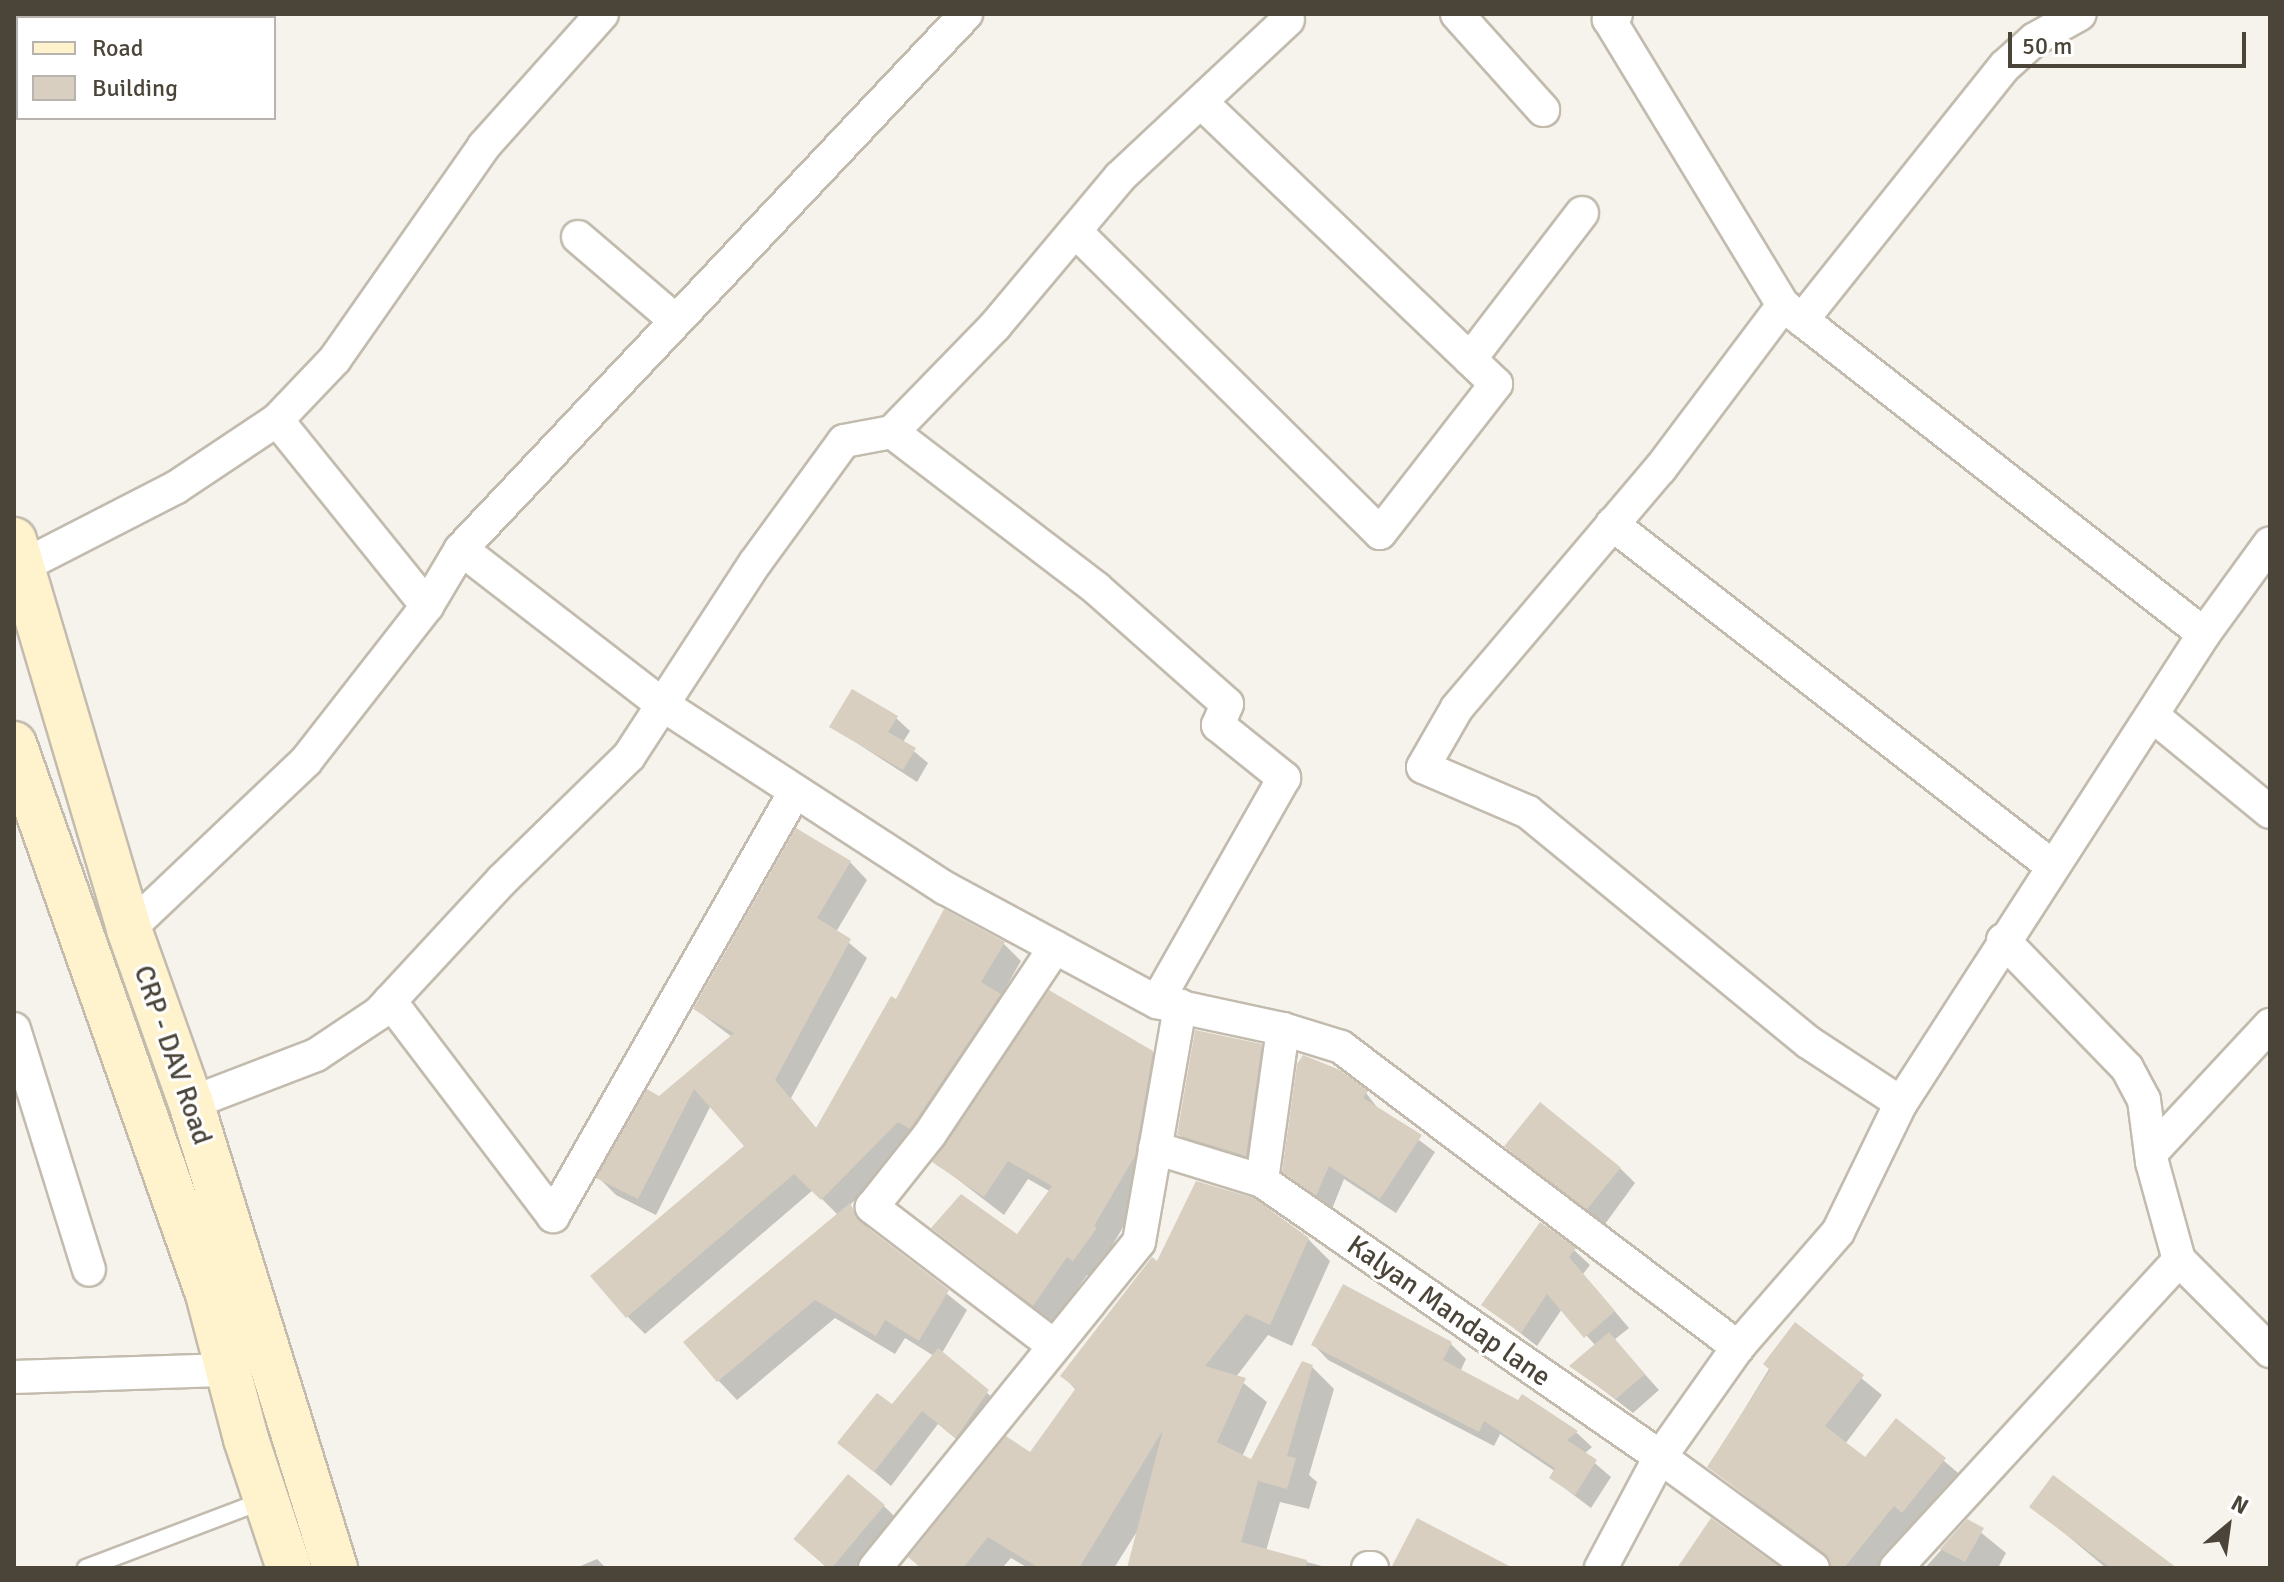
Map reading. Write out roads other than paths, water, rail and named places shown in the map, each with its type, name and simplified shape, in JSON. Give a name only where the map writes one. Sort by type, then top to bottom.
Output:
[{"type":"street","points":[[18,553],[175,488],[277,420],[335,359],[484,146],[602,14]]},
{"type":"street","points":[[129,929],[306,761],[427,606],[461,549],[966,14]]},
{"type":"street","points":[[1457,14],[1543,110]]},
{"type":"street","points":[[1901,1103],[1808,1042],[1528,812],[1423,767],[1457,708],[2005,66],[2035,39],[2080,14]]},
{"type":"street","points":[[1610,16],[1793,313],[2204,634]]},
{"type":"street","points":[[191,1103],[316,1055],[390,1001],[502,880],[629,756],[755,563],[844,441],[892,432],[995,326],[1120,177],[1288,20]]},
{"type":"street","points":[[1075,231],[1380,533],[1496,384],[1201,102]]},
{"type":"street","points":[[1470,359],[1582,213]]},
{"type":"street","points":[[578,237],[675,320]]},
{"type":"street","points":[[277,420],[427,606]]},
{"type":"street","points":[[888,1564],[1053,1345],[1139,1242],[1155,1148],[1168,1004],[1284,778],[1218,725],[1227,704],[1096,588],[892,432]]},
{"type":"street","points":[[1612,524],[2052,866]]},
{"type":"street","points":[[1601,1568],[1660,1457],[1738,1347],[1838,1232],[1901,1103],[2003,940],[2204,634],[2270,543]]},
{"type":"street","points":[[461,549],[663,705],[945,888],[1168,1004],[1283,1029],[1341,1047],[1738,1347]]},
{"type":"street","name":"CRP - DAV Road","points":[[18,553],[129,929],[191,1103],[335,1568]]},
{"type":"street","points":[[2153,716],[2270,812]]},
{"type":"street","name":"CRP - DAV Road","points":[[14,744],[208,1294],[266,1500],[289,1568]]},
{"type":"street","points":[[390,1001],[553,1216],[795,791]]},
{"type":"street","points":[[2003,940],[2127,1068],[2144,1100],[2151,1153],[2179,1260],[2270,1351]]},
{"type":"street","points":[[1053,1345],[872,1207],[930,1134],[1055,947]]},
{"type":"street","points":[[2151,1153],[2270,1025]]},
{"type":"street","points":[[14,1029],[89,1270]]},
{"type":"street","points":[[1262,1181],[1283,1029]]},
{"type":"street","name":"Kalyan Mandap lane","points":[[1155,1148],[1262,1181],[1660,1457],[1813,1568]]},
{"type":"street","points":[[1896,1568],[2179,1260]]},
{"type":"street","points":[[14,1377],[228,1370]]},
{"type":"lane","points":[[86,1568],[266,1500]]}]
